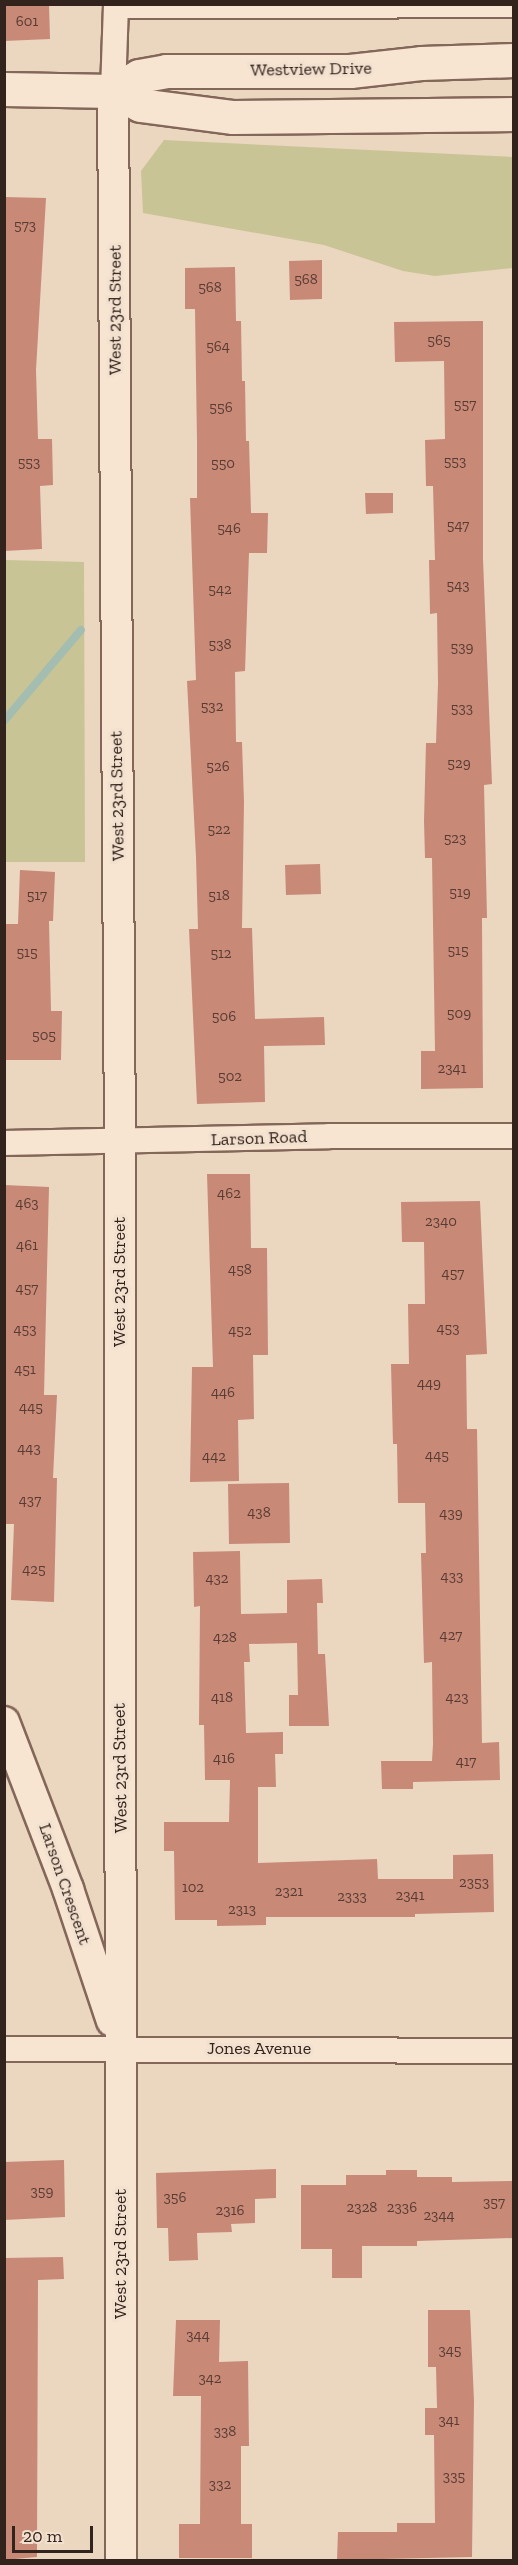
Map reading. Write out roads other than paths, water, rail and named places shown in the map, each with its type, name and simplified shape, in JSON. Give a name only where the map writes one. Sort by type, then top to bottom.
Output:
[{"type":"main road","name":"Westview Drive","points":[[113,91],[139,76],[166,71],[350,71],[421,63],[513,60]]},
{"type":"main road","points":[[4,90],[113,91],[140,105],[233,117],[513,114]]},
{"type":"street","points":[[116,5],[513,5]]},
{"type":"street","name":"West 23rd Street","points":[[116,5],[113,91],[120,1142],[121,2560]]},
{"type":"street","name":"Larson Road","points":[[4,1143],[513,1136]]},
{"type":"street","name":"Larson Crescent","points":[[4,1722],[66,1881],[120,2048]]},
{"type":"street","name":"Jones Avenue","points":[[4,2049],[513,2051]]},
{"type":"waterway","points":[[4,721],[81,630]]}]
